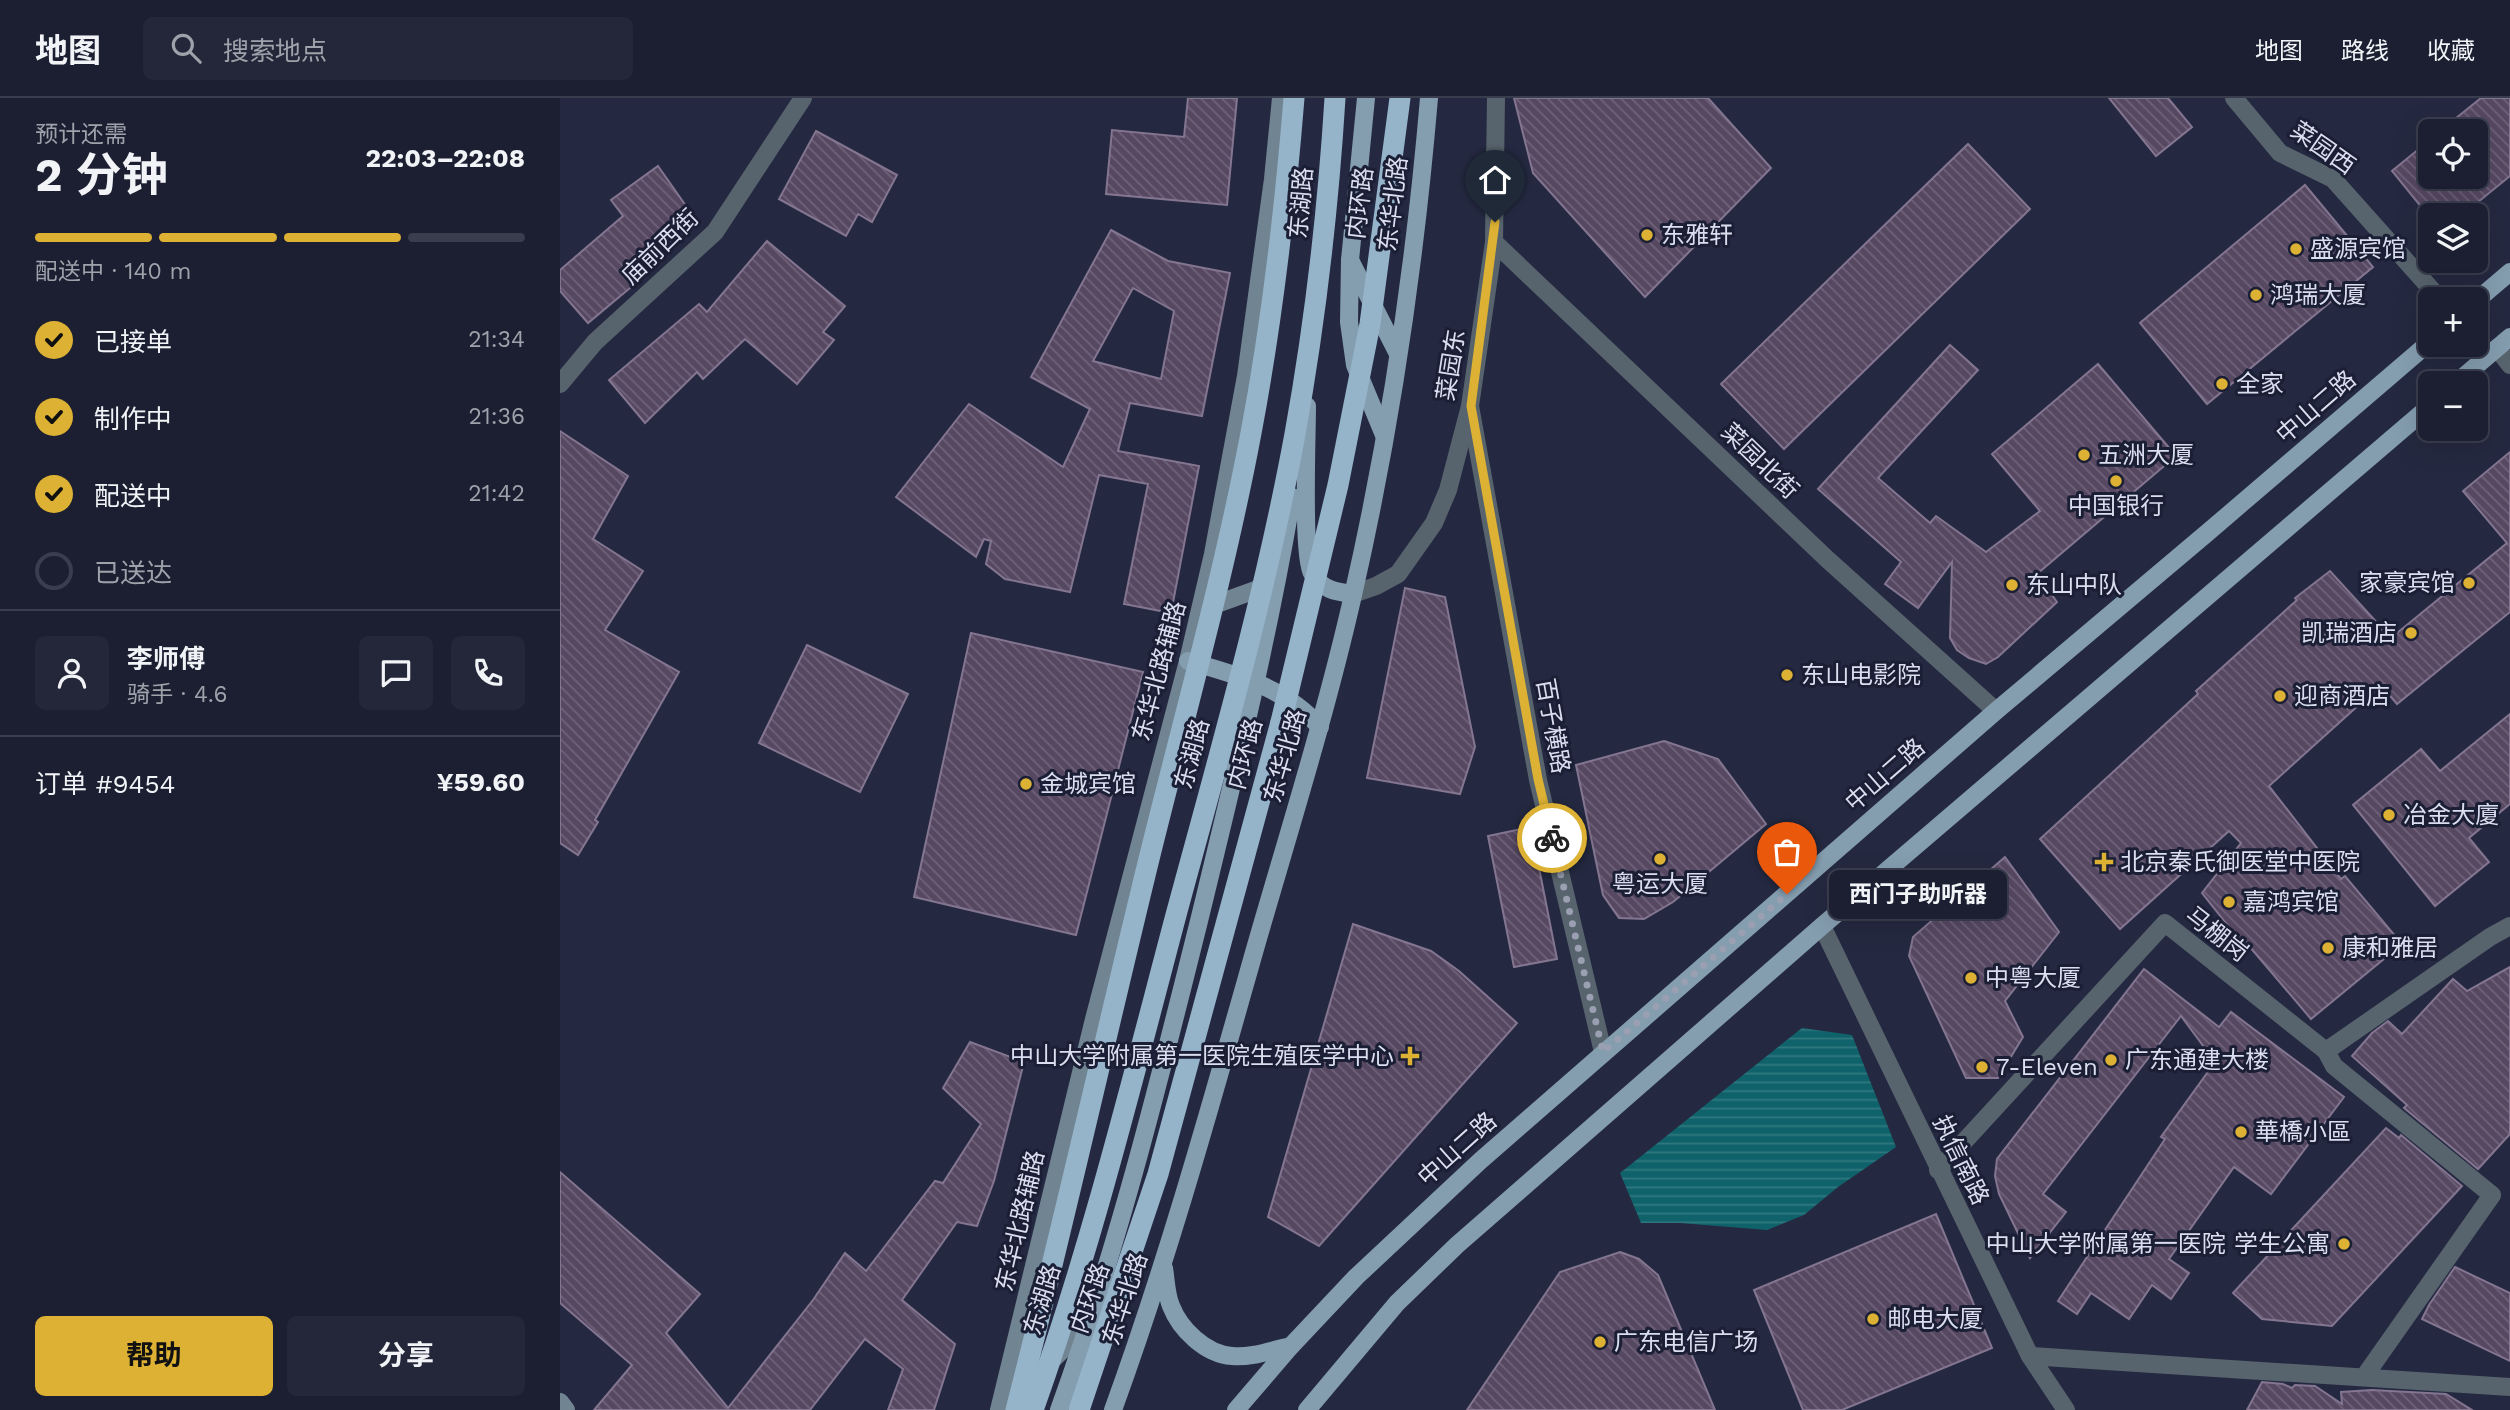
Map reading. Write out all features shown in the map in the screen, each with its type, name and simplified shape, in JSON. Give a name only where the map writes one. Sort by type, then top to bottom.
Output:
[{"type":"highway","name":"内环路","points":[[1016,1410],[1058,1246],[1098,1066],[1156,830],[1203,651],[1234,512],[1265,351],[1277,267],[1294,98]]},
{"type":"highway","name":"东湖路","points":[[1033,1410],[1098,1206],[1195,847],[1270,552],[1295,432],[1319,282],[1338,98]]},
{"type":"highway","name":"内环路","points":[[1079,1410],[1158,1174],[1314,592],[1370,324],[1400,98]]},
{"type":"main road","name":"东华北路辅路","points":[[999,1410],[1093,1024],[1201,610],[1229,480],[1247,376],[1273,179],[1280,98]]},
{"type":"main road","name":"东华北路","points":[[1059,1410],[1112,1252],[1163,1066],[1242,746],[1278,581],[1329,237],[1338,98]]},
{"type":"main road","points":[[1366,98],[1350,260],[1349,322],[1355,365],[1384,435]]},
{"type":"main road","name":"东华北路","points":[[1113,1410],[1163,1264],[1320,727],[1353,594],[1398,354],[1422,177],[1429,98]]},
{"type":"main road","points":[[1350,260],[1398,354]]},
{"type":"main road","points":[[2488,291],[2510,272]]},
{"type":"main road","points":[[2470,371],[2503,343]]},
{"type":"main road","name":"中山二路","points":[[1236,1410],[1291,1346],[1392,1242],[1603,1052],[1996,711],[2418,352]]},
{"type":"main road","points":[[1307,399],[1307,547],[1310,572],[1323,587],[1353,594]]},
{"type":"main road","points":[[1307,1410],[1397,1303],[1448,1254],[1822,926],[2418,416]]},
{"type":"main road","points":[[1201,610],[1278,581]]},
{"type":"main road","points":[[1188,660],[1256,681],[1306,711],[1320,727]]},
{"type":"main road","points":[[1163,1264],[1170,1303],[1177,1319],[1200,1344],[1219,1354],[1233,1356],[1257,1354],[1291,1346]]},
{"type":"main road","points":[[999,1410],[1089,1324]]},
{"type":"main road","points":[[560,1402],[566,1410]]},
{"type":"street","name":"庙前西街","points":[[560,384],[595,342],[715,232],[803,98]]},
{"type":"street","name":"菜园东","points":[[1353,594],[1376,586],[1398,573],[1434,523],[1448,490],[1471,406],[1494,242],[1496,98]]},
{"type":"street","name":"菜园西","points":[[2234,98],[2280,153],[2333,179],[2429,287]]},
{"type":"street","name":"菜园北街","points":[[1494,242],[1827,559],[1996,711]]},
{"type":"street","points":[[2503,343],[2510,365]]},
{"type":"street","name":"百子横路","points":[[1471,406],[1538,779],[1603,1052]]},
{"type":"street","name":"马棚岗","points":[[1938,1170],[2165,923],[2326,1051]]},
{"type":"street","name":"执信南路","points":[[1822,926],[2030,1356],[2066,1410]]},
{"type":"street","points":[[2364,1377],[2493,1195],[2334,1066],[2326,1051],[2490,937],[2510,926]]},
{"type":"street","points":[[2030,1356],[2510,1387]]},
{"type":"shaded area","points":[[1802,1028],[1852,1035],[1896,1147],[1838,1187],[1804,1215],[1767,1230],[1680,1223],[1641,1223],[1620,1173]]},
{"type":"building","points":[[1188,98],[1237,98],[1227,205],[1106,194],[1112,130],[1184,137]]},
{"type":"building","name":"东雅轩","points":[[1514,98],[1708,98],[1771,168],[1645,297],[1533,173]]},
{"type":"building","points":[[2109,98],[2168,98],[2192,127],[2156,156]]},
{"type":"building","points":[[2481,98],[2510,98],[2510,176],[2477,203],[2418,203],[2392,171],[2418,150],[2418,189],[2488,189],[2488,119],[2455,119]]},
{"type":"building","points":[[816,131],[897,175],[872,222],[858,214],[846,236],[779,199]]},
{"type":"building","points":[[1968,144],[2030,209],[1784,449],[1721,384]]},
{"type":"building","points":[[658,166],[698,223],[647,260],[654,268],[588,323],[560,291],[560,270],[623,216],[611,200]]},
{"type":"building","name":"鸿瑞大厦","points":[[2305,185],[2373,267],[2207,404],[2140,323]]},
{"type":"building","points":[[1111,230],[1168,261],[1230,273],[1202,416],[1130,403],[1118,451],[1199,466],[1171,613],[1124,604],[1148,484],[1099,475],[1070,592],[1005,579],[986,564],[991,541],[984,539],[976,557],[896,497],[969,404],[1063,467],[1090,409],[1031,377]],"holes":[[[1133,288],[1174,311],[1161,379],[1093,361]]]},
{"type":"building","points":[[767,241],[845,306],[823,332],[834,340],[797,384],[745,339],[703,379],[697,372],[645,423],[609,380],[699,304],[707,312]]},
{"type":"building","points":[[1950,345],[1978,370],[1878,478],[1930,523],[1936,516],[1986,552],[2040,511],[1992,454],[2098,364],[2176,456],[2037,574],[2057,602],[1998,657],[1986,664],[1957,650],[1950,638],[1952,562],[1918,608],[1885,584],[1901,562],[1818,489]]},
{"type":"building","points":[[560,431],[628,476],[593,539],[643,571],[605,630],[679,672],[578,855],[560,843]]},
{"type":"building","points":[[2510,452],[2510,612],[2397,704],[2381,685],[2269,786],[2341,879],[2345,876],[2402,944],[2311,1019],[2244,940],[2241,942],[2202,893],[2241,843],[2229,831],[2120,929],[2040,839],[2198,694],[2196,691],[2297,600],[2295,598],[2330,571],[2391,638],[2507,543],[2463,491]]},
{"type":"building","points":[[1405,588],[1445,597],[1475,747],[1460,794],[1367,778]]},
{"type":"building","name":"金城宾馆","points":[[971,633],[1143,672],[1076,935],[914,897]]},
{"type":"building","points":[[807,645],[908,694],[860,792],[759,743]]},
{"type":"building","name":"冶金大廈","points":[[2510,714],[2510,804],[2469,838],[2489,862],[2435,906],[2353,805],[2421,749],[2440,771]]},
{"type":"building","name":"粤运大厦","points":[[1664,741],[1718,759],[1766,824],[1673,902],[1644,919],[1619,918],[1603,895],[1576,765]]},
{"type":"building","points":[[1531,827],[1557,959],[1514,967],[1488,836]]},
{"type":"building","name":"中粤大厦","points":[[2005,857],[2059,932],[2005,1001],[2023,1037],[1998,1078],[1966,1078],[1909,956],[1913,937]]},
{"type":"building","points":[[1353,924],[1431,951],[1459,971],[1517,1023],[1319,1246],[1268,1217]]},
{"type":"building","points":[[2510,967],[2510,1134],[2478,1169],[2404,1108],[2407,1105],[2352,1056],[2372,1033],[2388,1021],[2402,1034],[2453,979],[2467,991]]},
{"type":"building","points":[[2144,969],[2219,1027],[2231,1012],[2344,1097],[2271,1194],[2234,1167],[2169,1259],[2189,1273],[2171,1299],[2152,1285],[2129,1319],[2091,1293],[2077,1314],[2058,1301],[2165,1139],[2161,1137],[2215,1062],[2181,1016],[2043,1194],[2066,1212],[2030,1258],[1999,1194],[1995,1176],[1997,1159]]},
{"type":"building","points":[[970,1042],[1024,1062],[994,1181],[977,1226],[957,1222],[902,1300],[955,1344],[934,1410],[888,1410],[903,1369],[865,1339],[810,1410],[594,1410],[632,1365],[560,1303],[560,1172],[700,1294],[666,1333],[728,1408],[813,1300],[845,1253],[866,1271],[935,1181],[943,1183],[981,1124],[943,1088]]},
{"type":"building","name":"中山大学附属第一医院 学生公寓","points":[[2386,1128],[2399,1138],[2401,1135],[2462,1186],[2332,1326],[2262,1319],[2233,1293]]},
{"type":"building","name":"邮电大厦","points":[[1936,1214],[1992,1348],[1842,1410],[1803,1410],[1754,1290]]},
{"type":"building","name":"广东电信广场","points":[[1620,1252],[1639,1259],[1658,1275],[1715,1410],[1467,1410],[1560,1272]]},
{"type":"building","points":[[2455,1267],[2510,1293],[2510,1361],[2422,1319]]},
{"type":"building","points":[[2262,1382],[2283,1384],[2292,1388],[2295,1385],[2315,1386],[2342,1404],[2341,1392],[2372,1390],[2446,1394],[2472,1410],[2247,1410]]},
{"type":"way so far","points":[[1552,838],[1603,1052],[1787,894]]},
{"type":"place","name":"东雅轩","points":[[1647,235]]},
{"type":"place","name":"盛源宾馆","points":[[2296,249]]},
{"type":"place","name":"鸿瑞大厦","points":[[2256,295]]},
{"type":"place","name":"全家","points":[[2222,384]]},
{"type":"place","name":"五洲大厦","points":[[2084,455]]},
{"type":"place","name":"中国银行","points":[[2116,481]]},
{"type":"place","name":"家豪宾馆","points":[[2469,583]]},
{"type":"place","name":"东山中队","points":[[2012,585]]},
{"type":"place","name":"凯瑞酒店","points":[[2411,633]]},
{"type":"place","name":"东山电影院","points":[[1787,675]]},
{"type":"place","name":"迎商酒店","points":[[2280,696]]},
{"type":"place","name":"金城宾馆","points":[[1026,784]]},
{"type":"place","name":"冶金大廈","points":[[2389,815]]},
{"type":"place","name":"粤运大厦","points":[[1660,859]]},
{"type":"place","name":"北京秦氏御医堂中医院","points":[[2104,862]]},
{"type":"place","name":"西门子助听器","points":[[1787,894]]},
{"type":"place","name":"嘉鸿宾馆","points":[[2229,902]]},
{"type":"place","name":"康和雅居","points":[[2328,948]]},
{"type":"place","name":"中粤大厦","points":[[1971,978]]},
{"type":"place","name":"中山大学附属第一医院生殖医学中心","points":[[1410,1056]]},
{"type":"place","name":"广东通建大楼","points":[[2111,1060]]},
{"type":"place","name":"7-Eleven","points":[[1982,1067]]},
{"type":"place","name":"華橋小區","points":[[2241,1132]]},
{"type":"place","name":"中山大学附属第一医院 学生公寓","points":[[2344,1244]]},
{"type":"place","name":"邮电大厦","points":[[1873,1319]]},
{"type":"place","name":"广东电信广场","points":[[1600,1342]]},
{"type":"route","points":[[1495,222],[1471,406],[1538,779],[1552,838]]}]
